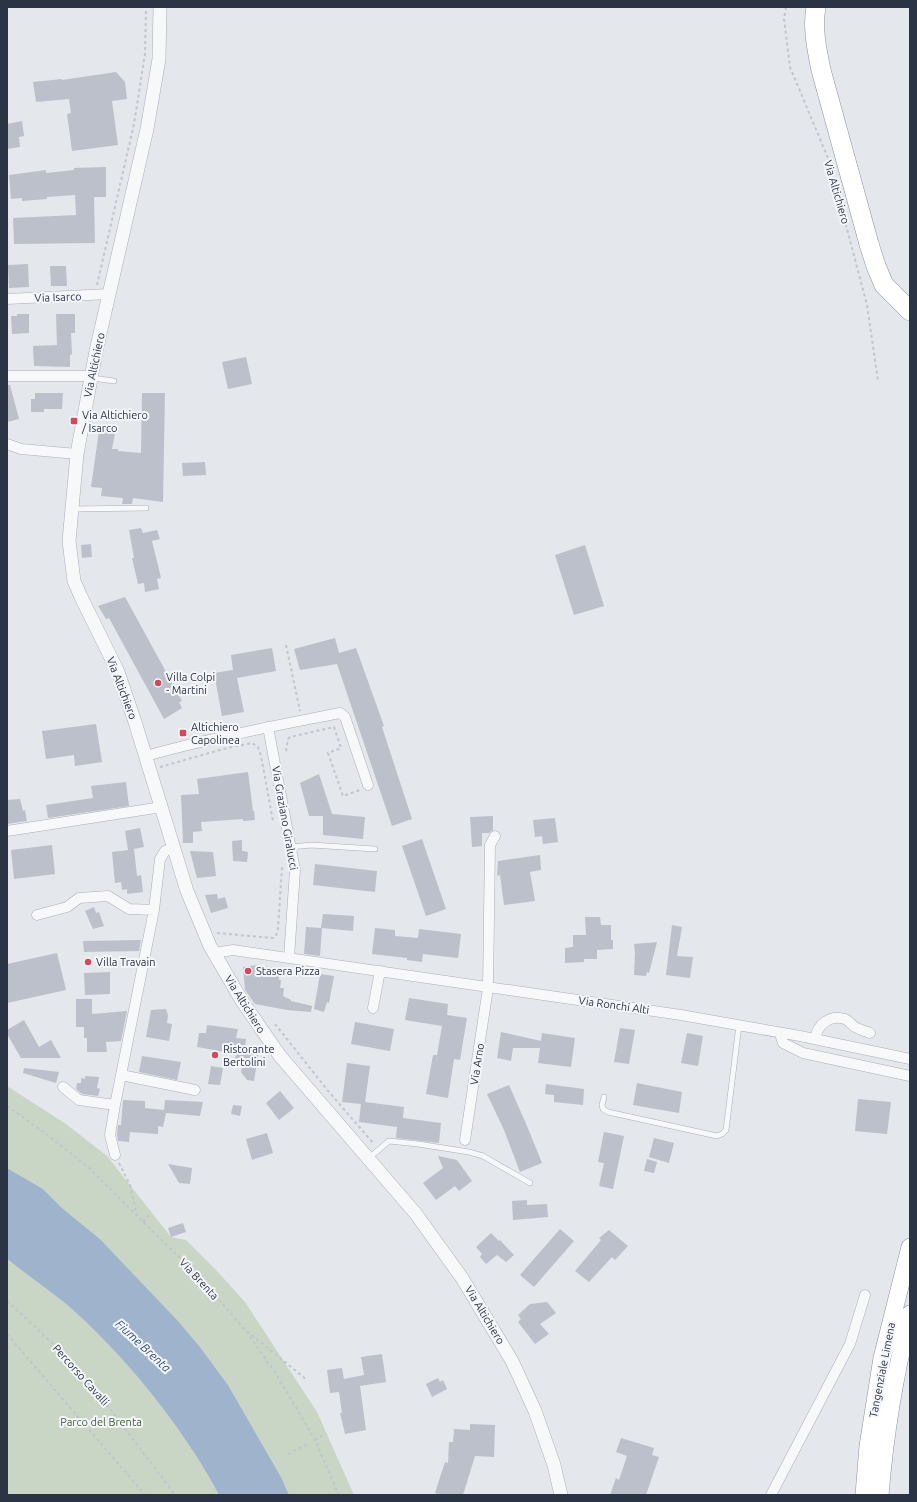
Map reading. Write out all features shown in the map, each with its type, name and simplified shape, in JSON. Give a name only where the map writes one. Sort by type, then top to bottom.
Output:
[{"type":"highway","points":[[816,7],[814,15],[816,42],[821,70],[869,244],[884,285],[910,311]]},
{"type":"highway","name":"Tangenziale Limena","points":[[864,1495],[868,1446],[882,1358],[910,1247]]},
{"type":"highway","name":"Tangenziale Limena","points":[[880,1495],[884,1446],[899,1357],[910,1314]]},
{"type":"street","name":"Via Altichiero","points":[[160,7],[159,59],[147,128],[91,376],[77,454],[69,541],[74,581],[88,613],[118,672],[146,756],[187,891],[215,956],[248,1011],[276,1051],[372,1155],[443,1250],[462,1278],[512,1361],[535,1411],[554,1465],[561,1495]]},
{"type":"street","name":"Via Isarco","points":[[7,298],[110,294]]},
{"type":"street","points":[[7,376],[91,376]]},
{"type":"street","points":[[8,446],[21,450],[77,454]]},
{"type":"street","points":[[146,756],[268,727],[340,713],[345,717],[365,787]]},
{"type":"street","name":"Via Graziano Giralucci","points":[[268,727],[295,870],[289,958]]},
{"type":"street","points":[[7,831],[162,807]]},
{"type":"street","points":[[488,988],[490,845],[495,836]]},
{"type":"street","points":[[116,1155],[110,1135],[154,910],[160,860],[165,851],[174,847]]},
{"type":"street","points":[[37,915],[67,907],[79,898],[108,896],[129,909],[154,910]]},
{"type":"street","name":"Via Ronchi Alti","points":[[215,956],[220,952],[233,950],[380,971],[618,1009],[739,1025],[910,1058]]},
{"type":"street","points":[[373,1008],[380,971]]},
{"type":"street","name":"Via Arno","points":[[465,1140],[488,988]]},
{"type":"street","points":[[815,1039],[816,1033],[821,1024],[828,1019],[836,1018],[846,1020],[860,1030],[870,1033]]},
{"type":"street","points":[[781,1033],[783,1043],[803,1053],[910,1076]]},
{"type":"street","points":[[121,1075],[195,1090]]},
{"type":"street","points":[[62,1087],[79,1100],[115,1105]]},
{"type":"street","points":[[771,1495],[850,1344],[865,1295]]},
{"type":"lane","points":[[91,376],[114,381]]},
{"type":"lane","points":[[72,509],[146,508]]},
{"type":"lane","points":[[291,847],[311,844],[375,849]]},
{"type":"lane","points":[[604,1097],[602,1105],[603,1109],[608,1112],[717,1136],[722,1134],[726,1130],[739,1025]]},
{"type":"lane","points":[[372,1155],[389,1141],[470,1152],[483,1156],[530,1183]]},
{"type":"path","points":[[95,295],[134,124],[145,54],[146,7]]},
{"type":"path","name":"Via Altichiero","points":[[786,7],[784,19],[790,67],[830,165]]},
{"type":"path","name":"Via Altichiero","points":[[838,194],[867,304],[878,381]]},
{"type":"path","points":[[286,645],[300,712]]},
{"type":"path","points":[[286,751],[288,739],[290,737],[334,727],[341,748],[328,753],[343,796],[365,787]]},
{"type":"path","points":[[150,770],[186,759],[252,743],[258,747],[261,756],[274,827]]},
{"type":"path","points":[[218,933],[273,938],[276,936],[278,929],[283,868],[281,861]]},
{"type":"path","points":[[270,1019],[329,1092],[374,1142],[372,1155]]},
{"type":"path","name":"Via Brenta","points":[[7,1106],[46,1133],[88,1167],[200,1278],[244,1328],[276,1374],[315,1440],[339,1495]]},
{"type":"path","points":[[116,1155],[130,1185],[137,1216]]},
{"type":"path","points":[[143,1222],[151,1213]]},
{"type":"path","name":"Percorso Cavalli","points":[[7,1301],[62,1352],[106,1402],[175,1495]]},
{"type":"path","points":[[244,1328],[307,1380]]},
{"type":"path","points":[[7,1334],[145,1495]]},
{"type":"path","points":[[315,1440],[326,1434]]},
{"type":"path","points":[[288,1454],[309,1443]]},
{"type":"green space","points":[[7,1086],[66,1124],[107,1156],[171,1237],[186,1240],[245,1302],[317,1412],[354,1495],[289,1495],[281,1477],[228,1385],[200,1347],[179,1322],[100,1239],[62,1208],[43,1189],[7,1168]]},
{"type":"green space","name":"Parco del Brenta","points":[[7,1259],[65,1303],[108,1344],[130,1368],[170,1418],[205,1470],[219,1495],[7,1495]]},
{"type":"water","name":"Fiume Brenta","points":[[7,1168],[43,1189],[62,1208],[100,1239],[179,1322],[200,1347],[228,1385],[281,1477],[289,1495],[219,1495],[205,1470],[170,1418],[130,1368],[87,1323],[65,1303],[7,1259]]},
{"type":"building","points":[[116,72],[125,82],[127,99],[112,101],[118,145],[72,151],[67,114],[71,113],[69,99],[36,102],[33,82],[62,80]]},
{"type":"building","points":[[22,121],[24,136],[19,137],[20,147],[7,149],[7,124]]},
{"type":"building","points":[[106,167],[106,197],[94,197],[95,243],[14,244],[13,218],[76,215],[75,195],[22,201],[22,198],[11,199],[9,175],[46,170],[46,173],[74,170],[74,168]]},
{"type":"building","points":[[28,264],[29,287],[9,288],[8,265]]},
{"type":"building","points":[[50,266],[66,266],[67,286],[51,286]]},
{"type":"building","points":[[17,314],[29,314],[29,333],[12,334],[11,316],[17,316]]},
{"type":"building","points":[[56,314],[75,314],[75,333],[71,333],[72,354],[70,355],[70,367],[34,366],[33,346],[57,345]]},
{"type":"building","points":[[246,357],[252,384],[228,389],[222,362]]},
{"type":"building","points":[[7,385],[10,385],[19,419],[7,422]]},
{"type":"building","points":[[35,393],[63,393],[62,409],[44,409],[44,412],[31,412],[31,399],[35,399]]},
{"type":"building","points":[[142,393],[165,393],[163,502],[133,498],[132,504],[122,504],[123,498],[101,496],[102,488],[91,487],[99,431],[115,433],[112,449],[141,453]]},
{"type":"building","points":[[205,462],[206,475],[183,476],[182,463]]},
{"type":"building","points":[[141,528],[143,533],[157,530],[160,539],[152,541],[161,578],[157,579],[159,589],[145,592],[144,583],[138,584],[132,558],[134,558],[129,530]]},
{"type":"building","points":[[91,544],[92,557],[82,558],[81,545]]},
{"type":"building","points":[[585,545],[604,606],[574,615],[555,555]]},
{"type":"building","points":[[125,597],[182,701],[179,702],[182,708],[164,719],[109,618],[106,619],[98,606]]},
{"type":"building","points":[[335,638],[339,653],[356,648],[384,726],[382,727],[412,819],[392,826],[337,664],[300,670],[294,649]]},
{"type":"building","points":[[272,648],[276,671],[237,678],[244,712],[222,716],[214,673],[233,670],[231,655]]},
{"type":"building","points":[[96,724],[102,762],[75,766],[74,755],[46,759],[42,731]]},
{"type":"building","points":[[248,772],[255,820],[243,821],[243,819],[201,822],[202,831],[193,832],[193,843],[183,843],[181,795],[199,794],[197,779]]},
{"type":"building","points":[[319,774],[332,814],[365,817],[363,839],[323,835],[323,816],[309,816],[300,783]]},
{"type":"building","points":[[126,782],[129,806],[48,818],[46,805],[93,798],[91,786]]},
{"type":"building","points":[[20,799],[23,811],[25,810],[27,821],[7,824],[7,800]]},
{"type":"building","points":[[493,816],[493,830],[489,833],[482,833],[482,846],[472,847],[470,817]]},
{"type":"building","points":[[555,818],[558,842],[543,844],[542,836],[535,837],[533,820]]},
{"type":"building","points":[[140,828],[144,847],[134,849],[137,876],[141,875],[143,892],[127,894],[127,889],[122,890],[121,882],[115,883],[112,852],[128,850],[125,831]]},
{"type":"building","points":[[422,839],[446,909],[426,916],[402,846]]},
{"type":"building","points":[[242,840],[242,851],[248,852],[247,862],[233,861],[232,841]]},
{"type":"building","points":[[52,845],[55,874],[14,879],[11,850]]},
{"type":"building","points":[[190,851],[213,852],[216,876],[197,878]]},
{"type":"building","points":[[540,855],[541,870],[530,872],[535,901],[504,905],[500,875],[497,876],[498,861]]},
{"type":"building","points":[[315,864],[377,871],[375,892],[313,885]]},
{"type":"building","points":[[217,894],[218,899],[225,897],[228,908],[211,913],[205,895]]},
{"type":"building","points":[[94,907],[96,913],[99,912],[104,926],[93,929],[85,911]]},
{"type":"building","points":[[323,914],[354,916],[353,931],[322,928],[320,956],[304,954],[306,927],[321,928]]},
{"type":"building","points":[[585,917],[600,917],[601,925],[611,925],[611,940],[613,940],[613,949],[597,950],[597,959],[584,959],[584,962],[565,963],[565,948],[573,947],[573,935],[586,935]]},
{"type":"building","points":[[672,925],[682,927],[677,956],[693,957],[690,978],[666,975]]},
{"type":"building","points":[[375,928],[395,930],[395,936],[418,938],[419,929],[461,934],[458,958],[423,954],[422,962],[407,960],[407,958],[372,954]]},
{"type":"building","points":[[141,940],[139,951],[84,952],[83,941]]},
{"type":"building","points":[[657,942],[649,973],[647,972],[646,976],[634,975],[634,944]]},
{"type":"building","points":[[57,953],[66,990],[7,1003],[7,964]]},
{"type":"building","points":[[258,965],[280,969],[279,980],[281,980],[280,988],[284,988],[283,996],[291,1001],[312,1006],[311,1012],[287,1010],[255,1004],[245,990],[243,967]]},
{"type":"building","points":[[110,972],[110,994],[85,995],[84,973]]},
{"type":"building","points":[[320,974],[334,976],[329,1003],[327,1002],[324,1012],[314,1009]]},
{"type":"building","points":[[409,998],[448,1004],[447,1015],[467,1018],[460,1060],[454,1059],[448,1098],[426,1094],[433,1055],[437,1055],[442,1026],[405,1020]]},
{"type":"building","points":[[76,999],[92,999],[92,1014],[127,1011],[121,1041],[106,1042],[107,1052],[87,1052],[87,1038],[84,1038],[84,1027],[76,1027]]},
{"type":"building","points":[[166,1009],[168,1015],[167,1023],[172,1024],[169,1041],[146,1037],[151,1010]]},
{"type":"building","points":[[24,1020],[39,1047],[51,1040],[61,1058],[21,1058],[7,1034],[7,1030]]},
{"type":"building","points":[[355,1022],[394,1029],[390,1051],[351,1044]]},
{"type":"building","points":[[207,1025],[238,1029],[236,1038],[246,1039],[245,1048],[259,1050],[254,1081],[247,1080],[241,1072],[243,1060],[235,1059],[236,1054],[197,1047],[199,1033],[206,1033]]},
{"type":"building","points":[[620,1028],[635,1030],[629,1064],[614,1062]]},
{"type":"building","points":[[501,1032],[541,1041],[542,1033],[575,1038],[571,1067],[538,1063],[540,1048],[513,1048],[511,1061],[497,1058]]},
{"type":"building","points":[[687,1033],[703,1036],[698,1066],[681,1063]]},
{"type":"building","points":[[142,1056],[181,1062],[177,1080],[139,1072]]},
{"type":"building","points":[[347,1063],[370,1066],[365,1102],[404,1107],[403,1118],[441,1123],[439,1143],[396,1138],[397,1127],[359,1122],[361,1104],[342,1102]]},
{"type":"building","points":[[211,1066],[223,1068],[220,1085],[208,1084]]},
{"type":"building","points":[[24,1068],[59,1072],[56,1083],[23,1073]]},
{"type":"building","points":[[85,1076],[99,1077],[97,1088],[100,1089],[98,1096],[82,1094],[76,1089],[77,1083],[81,1083],[81,1078],[85,1079]]},
{"type":"building","points":[[637,1083],[682,1092],[679,1113],[633,1105]]},
{"type":"building","points":[[546,1084],[584,1089],[583,1105],[554,1102],[554,1095],[545,1094]]},
{"type":"building","points":[[509,1085],[542,1163],[520,1172],[504,1130],[487,1094]]},
{"type":"building","points":[[280,1091],[294,1108],[279,1120],[266,1103]]},
{"type":"building","points":[[858,1099],[891,1102],[887,1134],[855,1131]]},
{"type":"building","points":[[123,1100],[145,1101],[145,1108],[164,1110],[165,1100],[203,1102],[200,1116],[166,1113],[163,1127],[158,1126],[158,1134],[130,1132],[129,1142],[118,1141],[117,1135],[118,1125],[121,1125]]},
{"type":"building","points":[[233,1105],[242,1106],[240,1116],[231,1114]]},
{"type":"building","points":[[604,1132],[624,1136],[613,1189],[599,1186],[604,1163],[598,1162]]},
{"type":"building","points":[[267,1133],[273,1153],[252,1160],[246,1139]]},
{"type":"building","points":[[654,1138],[674,1143],[669,1163],[649,1157]]},
{"type":"building","points":[[438,1156],[457,1160],[472,1181],[459,1191],[455,1186],[436,1200],[423,1183],[443,1168]]},
{"type":"building","points":[[647,1159],[657,1162],[654,1173],[644,1171]]},
{"type":"building","points":[[168,1164],[192,1168],[190,1184],[179,1183]]},
{"type":"building","points":[[527,1200],[527,1205],[547,1204],[548,1217],[513,1220],[512,1201]]},
{"type":"building","points":[[183,1223],[186,1232],[171,1237],[168,1228]]},
{"type":"building","points":[[560,1229],[574,1241],[534,1287],[520,1275]]},
{"type":"building","points":[[609,1230],[628,1246],[615,1260],[612,1257],[589,1282],[575,1271],[601,1240],[599,1238]]},
{"type":"building","points":[[491,1233],[514,1255],[506,1262],[497,1255],[486,1264],[480,1257],[482,1254],[476,1247]]},
{"type":"building","points":[[547,1302],[556,1313],[540,1324],[549,1334],[535,1344],[518,1322],[521,1319],[518,1315],[530,1304]]},
{"type":"building","points":[[382,1354],[386,1382],[360,1386],[366,1430],[345,1434],[340,1413],[342,1413],[339,1392],[330,1393],[327,1370],[342,1368],[344,1379],[364,1375],[361,1357]]},
{"type":"building","points":[[438,1378],[440,1382],[443,1380],[447,1389],[432,1397],[426,1384]]},
{"type":"building","points":[[470,1424],[495,1425],[494,1457],[475,1456],[463,1495],[440,1495],[435,1493],[445,1462],[448,1463],[449,1442],[453,1442],[454,1429],[470,1430]]},
{"type":"building","points":[[621,1438],[654,1448],[652,1455],[659,1457],[646,1495],[610,1495],[616,1478],[619,1480],[627,1456],[616,1452]]},
{"type":"place","name":"Via Altichiero / Isarco","points":[[74,421]]},
{"type":"place","name":"Villa Colpi - Martini","points":[[158,683]]},
{"type":"place","name":"Altichiero Capolinea","points":[[183,733]]},
{"type":"place","name":"Villa Travain","points":[[88,962]]},
{"type":"place","name":"Stasera Pizza","points":[[248,971]]},
{"type":"place","name":"Ristorante Bertolini","points":[[215,1055]]}]
